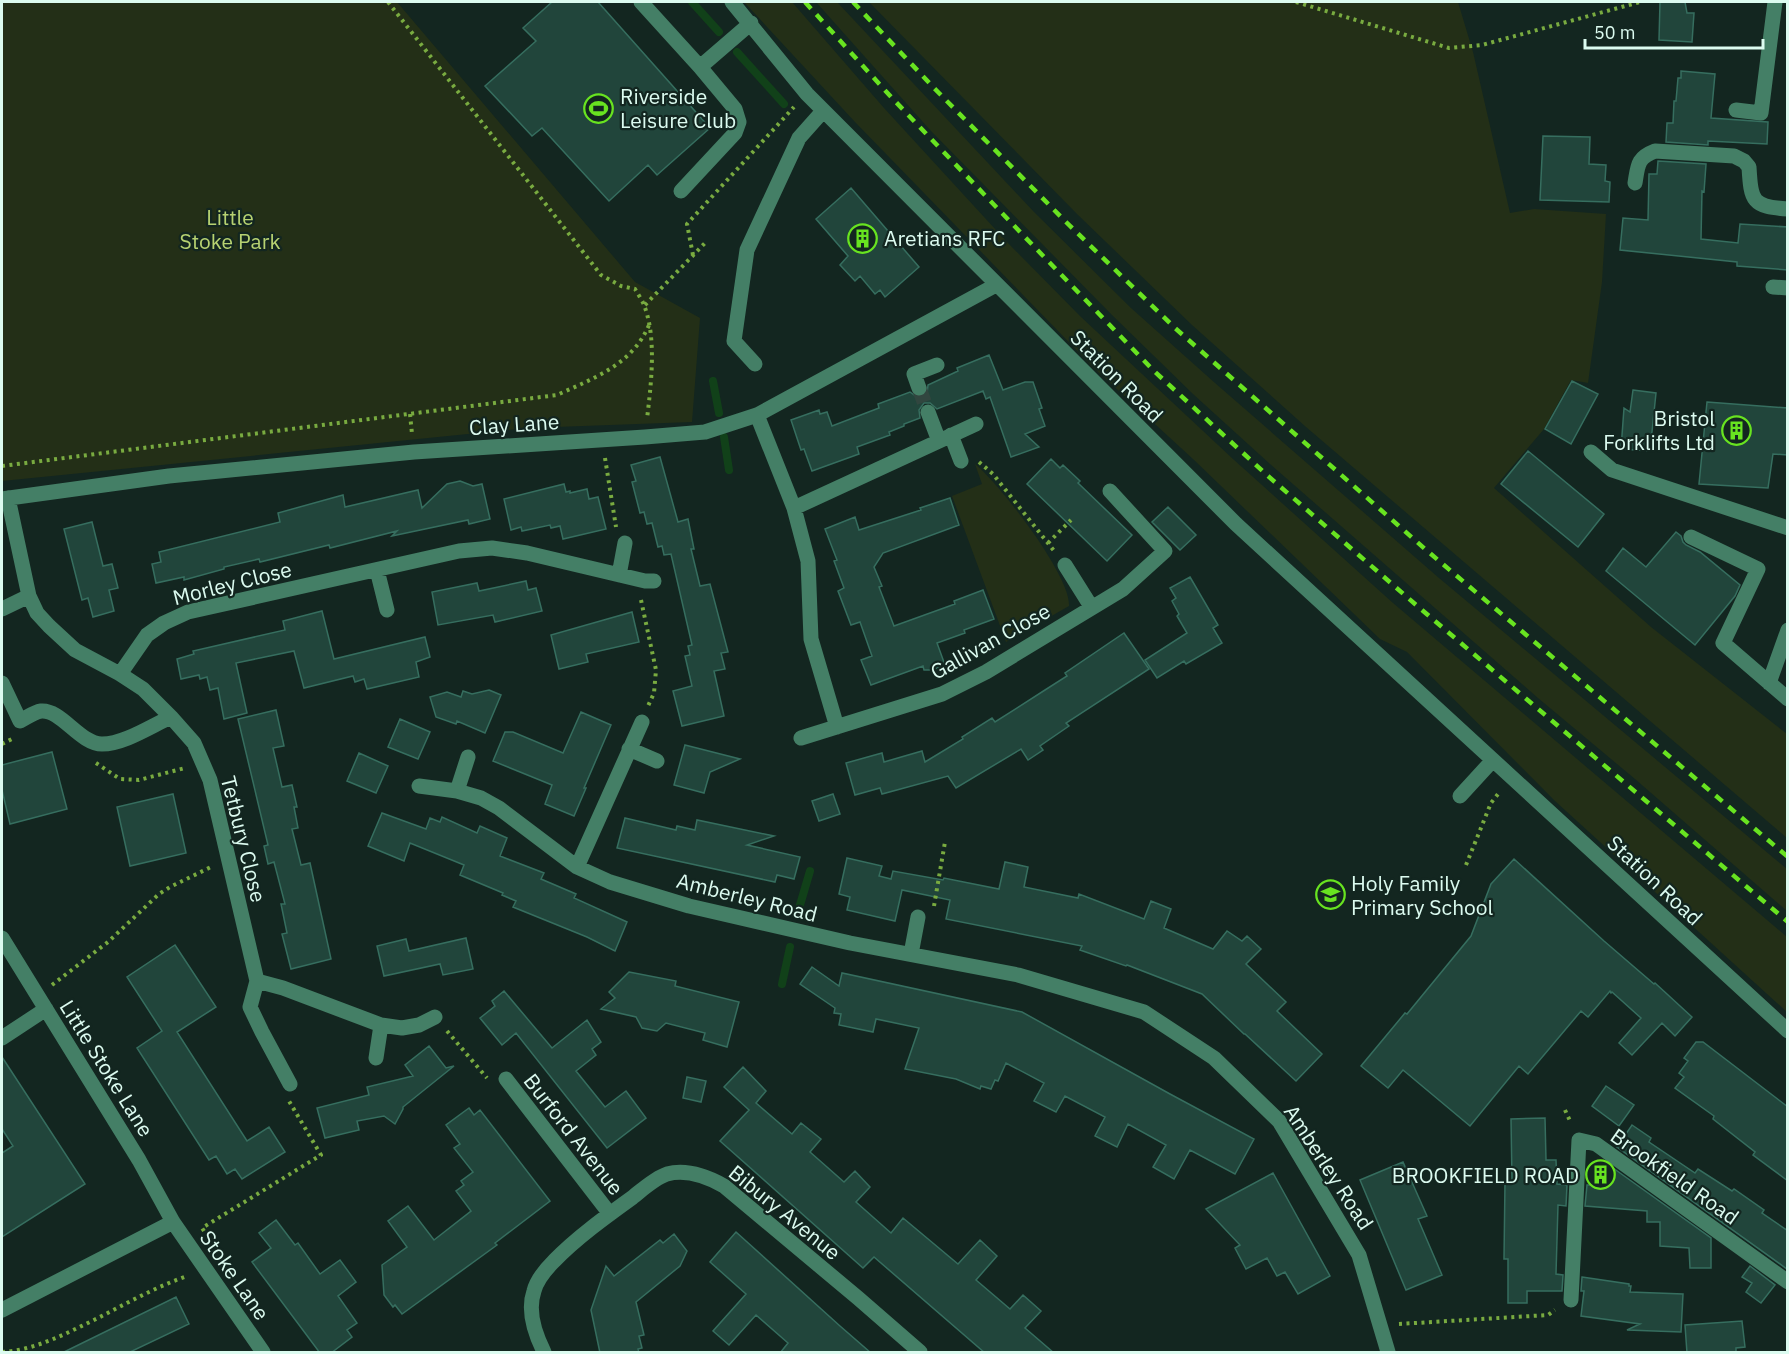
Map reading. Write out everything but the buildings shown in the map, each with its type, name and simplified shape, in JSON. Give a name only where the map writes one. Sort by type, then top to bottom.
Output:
[{"type":"street","points":[[641,2],[735,109],[739,122],[735,133],[681,191]]},
{"type":"street","name":"Station Road","points":[[732,2],[807,94],[1236,524],[1788,1031]]},
{"type":"street","points":[[1736,110],[1761,113],[1775,2]]},
{"type":"street","points":[[700,67],[750,23]]},
{"type":"street","points":[[755,364],[734,341],[747,250],[799,138],[824,111]]},
{"type":"street","points":[[1635,183],[1638,164],[1644,155],[1655,151],[1734,156],[1744,161],[1749,167],[1750,193],[1758,202],[1768,208],[1788,210]]},
{"type":"street","name":"Clay Lane","points":[[5,498],[169,476],[403,453],[705,432],[757,416],[996,285]]},
{"type":"street","points":[[919,388],[914,374],[937,365]]},
{"type":"street","points":[[928,412],[961,461]]},
{"type":"street","points":[[757,416],[794,508],[808,561],[811,639],[837,727]]},
{"type":"street","points":[[794,508],[976,424]]},
{"type":"street","points":[[1591,452],[1612,470],[1788,528]]},
{"type":"street","name":"Gallivan Close","points":[[801,738],[942,694],[986,672],[1123,589],[1165,551],[1110,491]]},
{"type":"street","name":"Tetbury Close","points":[[5,498],[29,596],[37,613],[75,650],[143,689],[194,743],[210,780],[257,981],[250,1007],[290,1084]]},
{"type":"street","points":[[1691,537],[1758,570],[1723,643],[1788,699]]},
{"type":"street","points":[[619,575],[625,543]]},
{"type":"street","name":"Morley Close","points":[[120,674],[147,635],[164,623],[188,612],[459,551],[492,548],[527,553],[645,581],[654,581]]},
{"type":"street","points":[[1065,565],[1092,608]]},
{"type":"street","points":[[377,570],[387,610]]},
{"type":"street","points":[[2,609],[29,596]]},
{"type":"street","points":[[1769,683],[1788,630]]},
{"type":"street","points":[[2,683],[20,721],[40,711],[47,712],[62,719],[83,737],[100,744],[127,738],[171,717]]},
{"type":"street","points":[[578,867],[642,722]]},
{"type":"street","points":[[629,749],[657,761]]},
{"type":"street","points":[[457,791],[468,757]]},
{"type":"street","points":[[1460,796],[1493,760]]},
{"type":"street","name":"Amberley Road","points":[[419,786],[457,791],[481,798],[499,808],[578,867],[610,882],[689,906],[850,943],[1018,975],[1144,1012],[1214,1058],[1279,1121],[1359,1255],[1388,1353]]},
{"type":"street","points":[[911,954],[926,914]]},
{"type":"street","name":"Little Stoke Lane","points":[[2,938],[139,1160],[173,1222]]},
{"type":"street","points":[[257,981],[284,988],[381,1025],[402,1028],[419,1025],[435,1017]]},
{"type":"street","points":[[2,1038],[46,1010]]},
{"type":"street","points":[[376,1058],[381,1025]]},
{"type":"street","name":"Burford Avenue","points":[[506,1079],[610,1214]]},
{"type":"street","name":"Brookfield Road","points":[[1571,1300],[1579,1140],[1596,1144],[1788,1282]]},
{"type":"street","name":"Bibury Avenue","points":[[544,1353],[534,1333],[531,1307],[533,1291],[542,1275],[556,1259],[651,1183],[667,1174],[683,1173],[712,1179],[724,1186],[920,1353]]},
{"type":"street","points":[[2,1310],[173,1222]]},
{"type":"street","name":"Stoke Lane","points":[[173,1222],[263,1353]]},
{"type":"path","points":[[388,2],[602,275],[621,286],[635,288],[644,305],[649,325],[652,370],[645,437]]},
{"type":"path","points":[[1296,2],[1449,48],[1482,45],[1640,2]]},
{"type":"path","points":[[693,255],[687,224],[807,94]]},
{"type":"path","points":[[644,305],[705,243]]},
{"type":"path","points":[[2,466],[557,395],[613,367],[630,355],[643,340],[649,325]]},
{"type":"path","points":[[961,461],[975,459],[984,464],[1065,565]]},
{"type":"path","points":[[605,464],[617,533],[625,543]]},
{"type":"path","points":[[1048,543],[1071,520]]},
{"type":"path","points":[[636,579],[656,670],[654,693],[642,722]]},
{"type":"path","points":[[83,737],[89,753],[97,764],[120,779],[139,780],[203,764]]},
{"type":"path","points":[[1466,865],[1491,803],[1498,794],[1479,776]]},
{"type":"path","points":[[926,914],[945,842]]},
{"type":"path","points":[[36,995],[85,961],[159,894],[228,859]]},
{"type":"path","points":[[435,1017],[496,1089],[506,1079]]},
{"type":"path","points":[[202,1228],[321,1155],[281,1088],[290,1084]]},
{"type":"path","points":[[2,1352],[28,1348],[68,1333],[157,1288],[205,1269]]},
{"type":"path","points":[[1381,1325],[1548,1315],[1571,1300]]},
{"type":"green space","name":"Little Stoke Park","points":[[2,2],[397,2],[635,282],[700,318],[692,422],[528,428],[2,481]]},
{"type":"green space","points":[[744,2],[792,2],[884,108],[1007,242],[1081,317],[1233,459],[1393,603],[1787,937],[1787,1012],[1555,801],[1407,652],[1380,639],[1193,459],[1095,369],[855,122]]},
{"type":"green space","points":[[816,2],[837,2],[1034,212],[1131,308],[1439,578],[1787,869],[1787,911],[1538,698],[1193,394],[931,131]]},
{"type":"green space","points":[[869,2],[1458,2],[1473,52],[1510,213],[1534,209],[1606,214],[1602,282],[1588,383],[1571,380],[1544,429],[1494,488],[1651,627],[1787,734],[1787,838],[1306,427],[1192,325],[1077,214]]},
{"type":"green space","points":[[975,464],[1000,490],[1032,531],[1059,574],[1067,592],[1069,606],[1006,642],[952,496],[982,484]]},
{"type":"waterway","points":[[692,2],[719,32]]},
{"type":"waterway","points":[[737,52],[784,104]]},
{"type":"waterway","points":[[713,381],[719,413]]},
{"type":"waterway","points":[[724,437],[729,470]]},
{"type":"waterway","points":[[800,905],[810,871]]},
{"type":"waterway","points":[[782,984],[790,947]]},
{"type":"tunnel","points":[[919,388],[928,412]]},
{"type":"railway","points":[[805,2],[892,98],[1154,371],[1268,476],[1415,604],[1788,922]]},
{"type":"railway","points":[[853,2],[1066,222],[1175,328],[1425,549],[1788,857]]},
{"type":"place","name":"Riverside Leisure Club","points":[[599,108]]},
{"type":"place","name":"Aretians RFC","points":[[863,238]]},
{"type":"place","name":"Bristol Forklifts Ltd","points":[[1736,430]]},
{"type":"place","name":"Holy Family Primary School","points":[[1330,895]]},
{"type":"place","name":"BROOKFIELD ROAD","points":[[1600,1175]]}]
